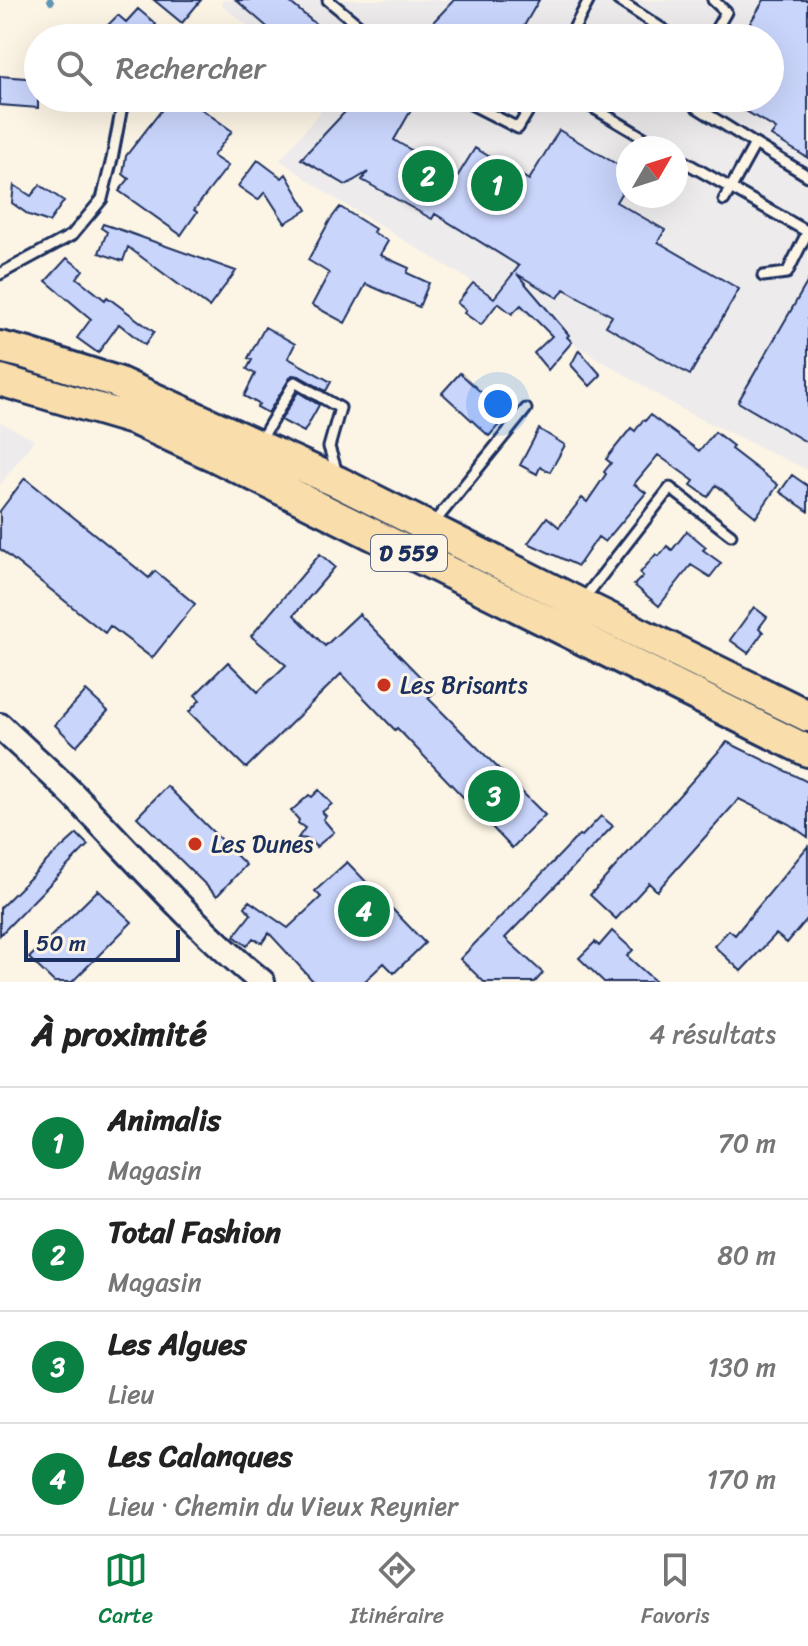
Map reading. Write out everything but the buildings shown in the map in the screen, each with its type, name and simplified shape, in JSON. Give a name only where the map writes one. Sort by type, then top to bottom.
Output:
[{"type":"main road","name":"D 559","points":[[0,347],[117,382],[340,483],[808,716]]},
{"type":"main road","name":"D 559","points":[[0,380],[136,420],[213,455],[808,751]]},
{"type":"street","points":[[0,726],[262,982]]},
{"type":"lane","points":[[328,0],[357,24]]},
{"type":"lane","points":[[578,24],[589,0]]},
{"type":"lane","points":[[618,0],[655,24]]},
{"type":"lane","points":[[713,0],[726,12],[719,24]]},
{"type":"lane","points":[[0,274],[72,235],[102,199],[121,112]]},
{"type":"lane","points":[[487,112],[518,128],[528,112]]},
{"type":"lane","points":[[601,112],[641,136]]},
{"type":"lane","points":[[704,112],[808,176]]},
{"type":"lane","points":[[724,200],[755,144]]},
{"type":"lane","points":[[688,164],[808,232],[787,273],[763,276]]},
{"type":"lane","points":[[254,444],[263,436],[295,382],[340,408],[329,447],[340,483]]},
{"type":"lane","points":[[430,528],[526,409]]},
{"type":"lane","points":[[580,604],[670,488],[731,535]]},
{"type":"shaded area","points":[[224,0],[808,0],[808,470],[686,412],[328,194],[280,160],[320,112],[784,112],[784,24],[245,24],[221,4]]},
{"type":"shaded area","points":[[0,422],[34,440],[0,485]]},
{"type":"place","name":"Total Fashion","points":[[428,176]]},
{"type":"place","name":"Animalis","points":[[497,185]]},
{"type":"place","name":"Les Brisants","points":[[384,685]]},
{"type":"place","name":"Les Algues","points":[[494,796]]},
{"type":"place","name":"Les Dunes","points":[[195,844]]},
{"type":"place","name":"Les Calanques","points":[[364,911]]}]
